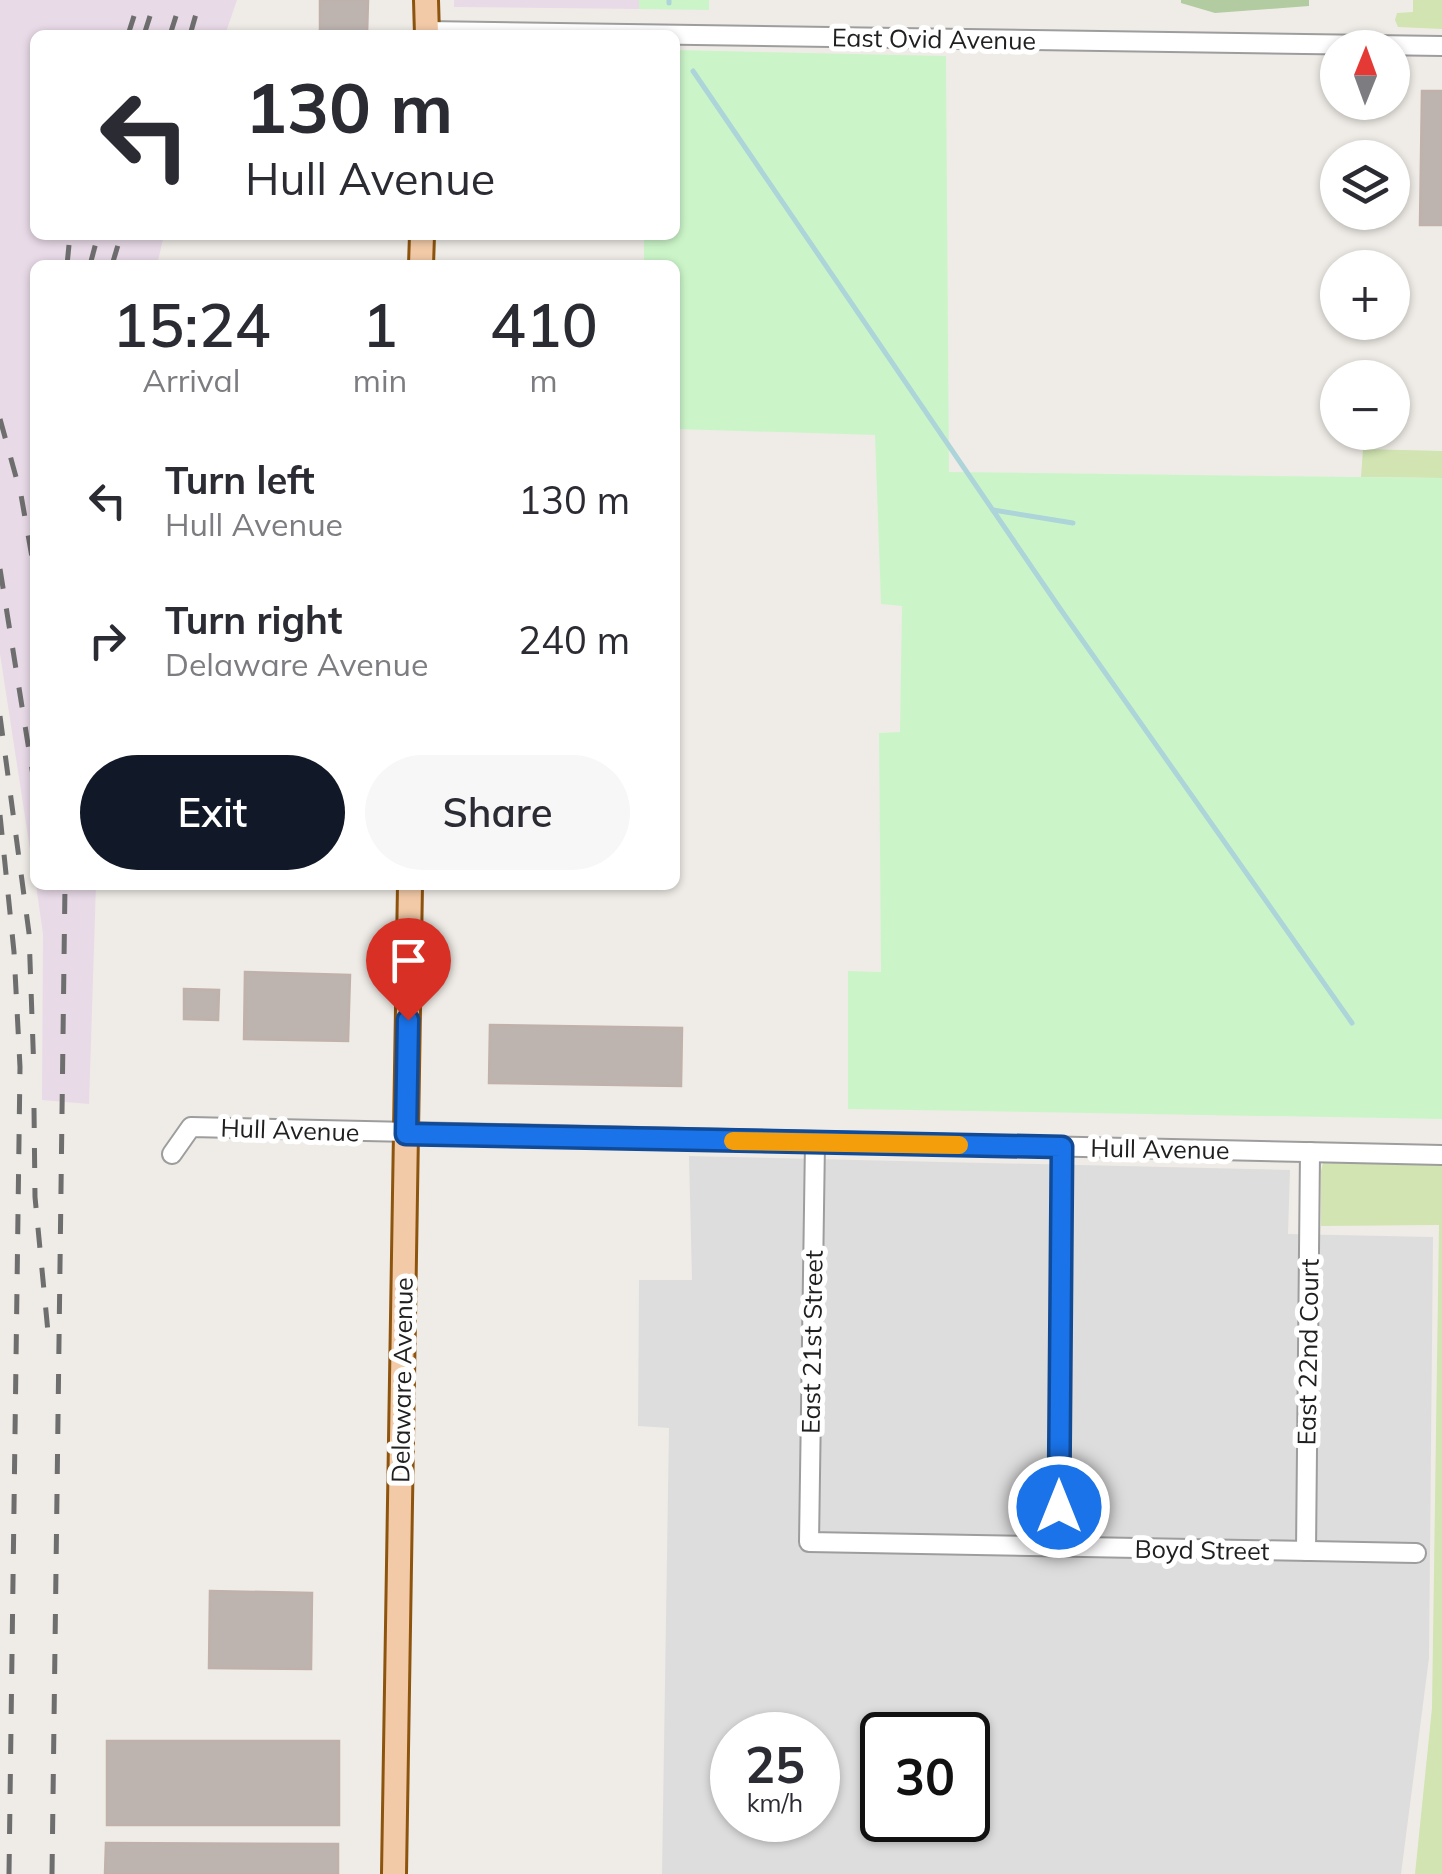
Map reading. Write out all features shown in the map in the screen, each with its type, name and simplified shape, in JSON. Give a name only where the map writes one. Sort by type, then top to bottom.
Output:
[{"type":"main road","points":[[426,0],[427,30]]},
{"type":"main road","name":"Delaware Avenue","points":[[394,1874],[410,890]]},
{"type":"street","name":"East Ovid Avenue","points":[[680,36],[1442,46]]},
{"type":"street","name":"Hull Avenue","points":[[172,1154],[190,1127],[1442,1155]]},
{"type":"street","name":"East 21st Street","points":[[809,1542],[815,1142]]},
{"type":"street","points":[[1059,1547],[1062,1147]]},
{"type":"street","name":"East 22nd Court","points":[[1306,1551],[1310,1152]]},
{"type":"street","name":"Boyd Street","points":[[809,1542],[1416,1553]]},
{"type":"shaded area","points":[[0,0],[237,0],[227,30],[30,30],[30,240],[163,240],[158,260],[30,260],[30,849],[0,654]]},
{"type":"shaded area","points":[[454,0],[639,0],[639,9],[454,7]]},
{"type":"shaded area","points":[[37,890],[96,890],[89,1104],[42,1100],[43,934]]},
{"type":"shaded area","points":[[689,1156],[1290,1170],[1288,1234],[1433,1237],[1429,1658],[1401,1874],[662,1874],[669,1428],[638,1426],[639,1280],[692,1280]]},
{"type":"green space","points":[[639,0],[709,0],[709,10],[639,9]]},
{"type":"green space","points":[[1181,0],[1309,0],[1309,6],[1215,13]]},
{"type":"green space","points":[[1413,0],[1442,0],[1442,29],[1398,27],[1397,13],[1413,12]]},
{"type":"green space","points":[[680,50],[946,56],[949,472],[1442,478],[1442,1119],[848,1109],[848,971],[881,972],[879,733],[900,732],[902,606],[881,604],[875,435],[680,429],[680,260],[644,260],[644,240],[680,240]]},
{"type":"green space","points":[[1363,450],[1442,451],[1442,478],[1361,477]]},
{"type":"green space","points":[[1442,1162],[1442,1874],[1415,1874],[1432,1708],[1439,1225],[1321,1226],[1321,1171],[1323,1163]]},
{"type":"building","points":[[320,0],[368,0],[367,30],[320,30]]},
{"type":"building","points":[[1422,91],[1442,91],[1442,225],[1420,225]]},
{"type":"building","points":[[245,972],[350,975],[348,1041],[244,1039]]},
{"type":"building","points":[[184,989],[219,990],[218,1020],[184,1019]]},
{"type":"building","points":[[490,1025],[682,1028],[681,1086],[489,1083]]},
{"type":"building","points":[[210,1591],[312,1593],[311,1669],[209,1668]]},
{"type":"building","points":[[107,1741],[339,1741],[339,1825],[107,1825]]},
{"type":"building","points":[[106,1843],[338,1844],[338,1874],[105,1874]]},
{"type":"waterway","points":[[693,71],[1061,610],[1352,1023]]},
{"type":"waterway","points":[[993,510],[1073,523]]},
{"type":"railway","points":[[130,30],[139,0]]},
{"type":"railway","points":[[146,30],[155,0]]},
{"type":"railway","points":[[172,30],[181,0]]},
{"type":"railway","points":[[191,30],[200,0]]},
{"type":"railway","points":[[68,260],[70,240]]},
{"type":"railway","points":[[91,260],[97,240]]},
{"type":"railway","points":[[114,260],[120,240]]},
{"type":"railway","points":[[0,419],[30,546]]},
{"type":"railway","points":[[0,569],[30,757]]},
{"type":"railway","points":[[0,716],[29,933],[34,1073]]},
{"type":"railway","points":[[0,815],[14,952],[20,1067],[9,1874]]},
{"type":"railway","points":[[52,1874],[65,890]]},
{"type":"railway","points":[[34,1108],[35,1197],[48,1332]]},
{"type":"slow traffic","points":[[733,1141],[959,1145]]},
{"type":"route","points":[[408,1020],[406,1134],[1062,1147],[1059,1507]]}]
